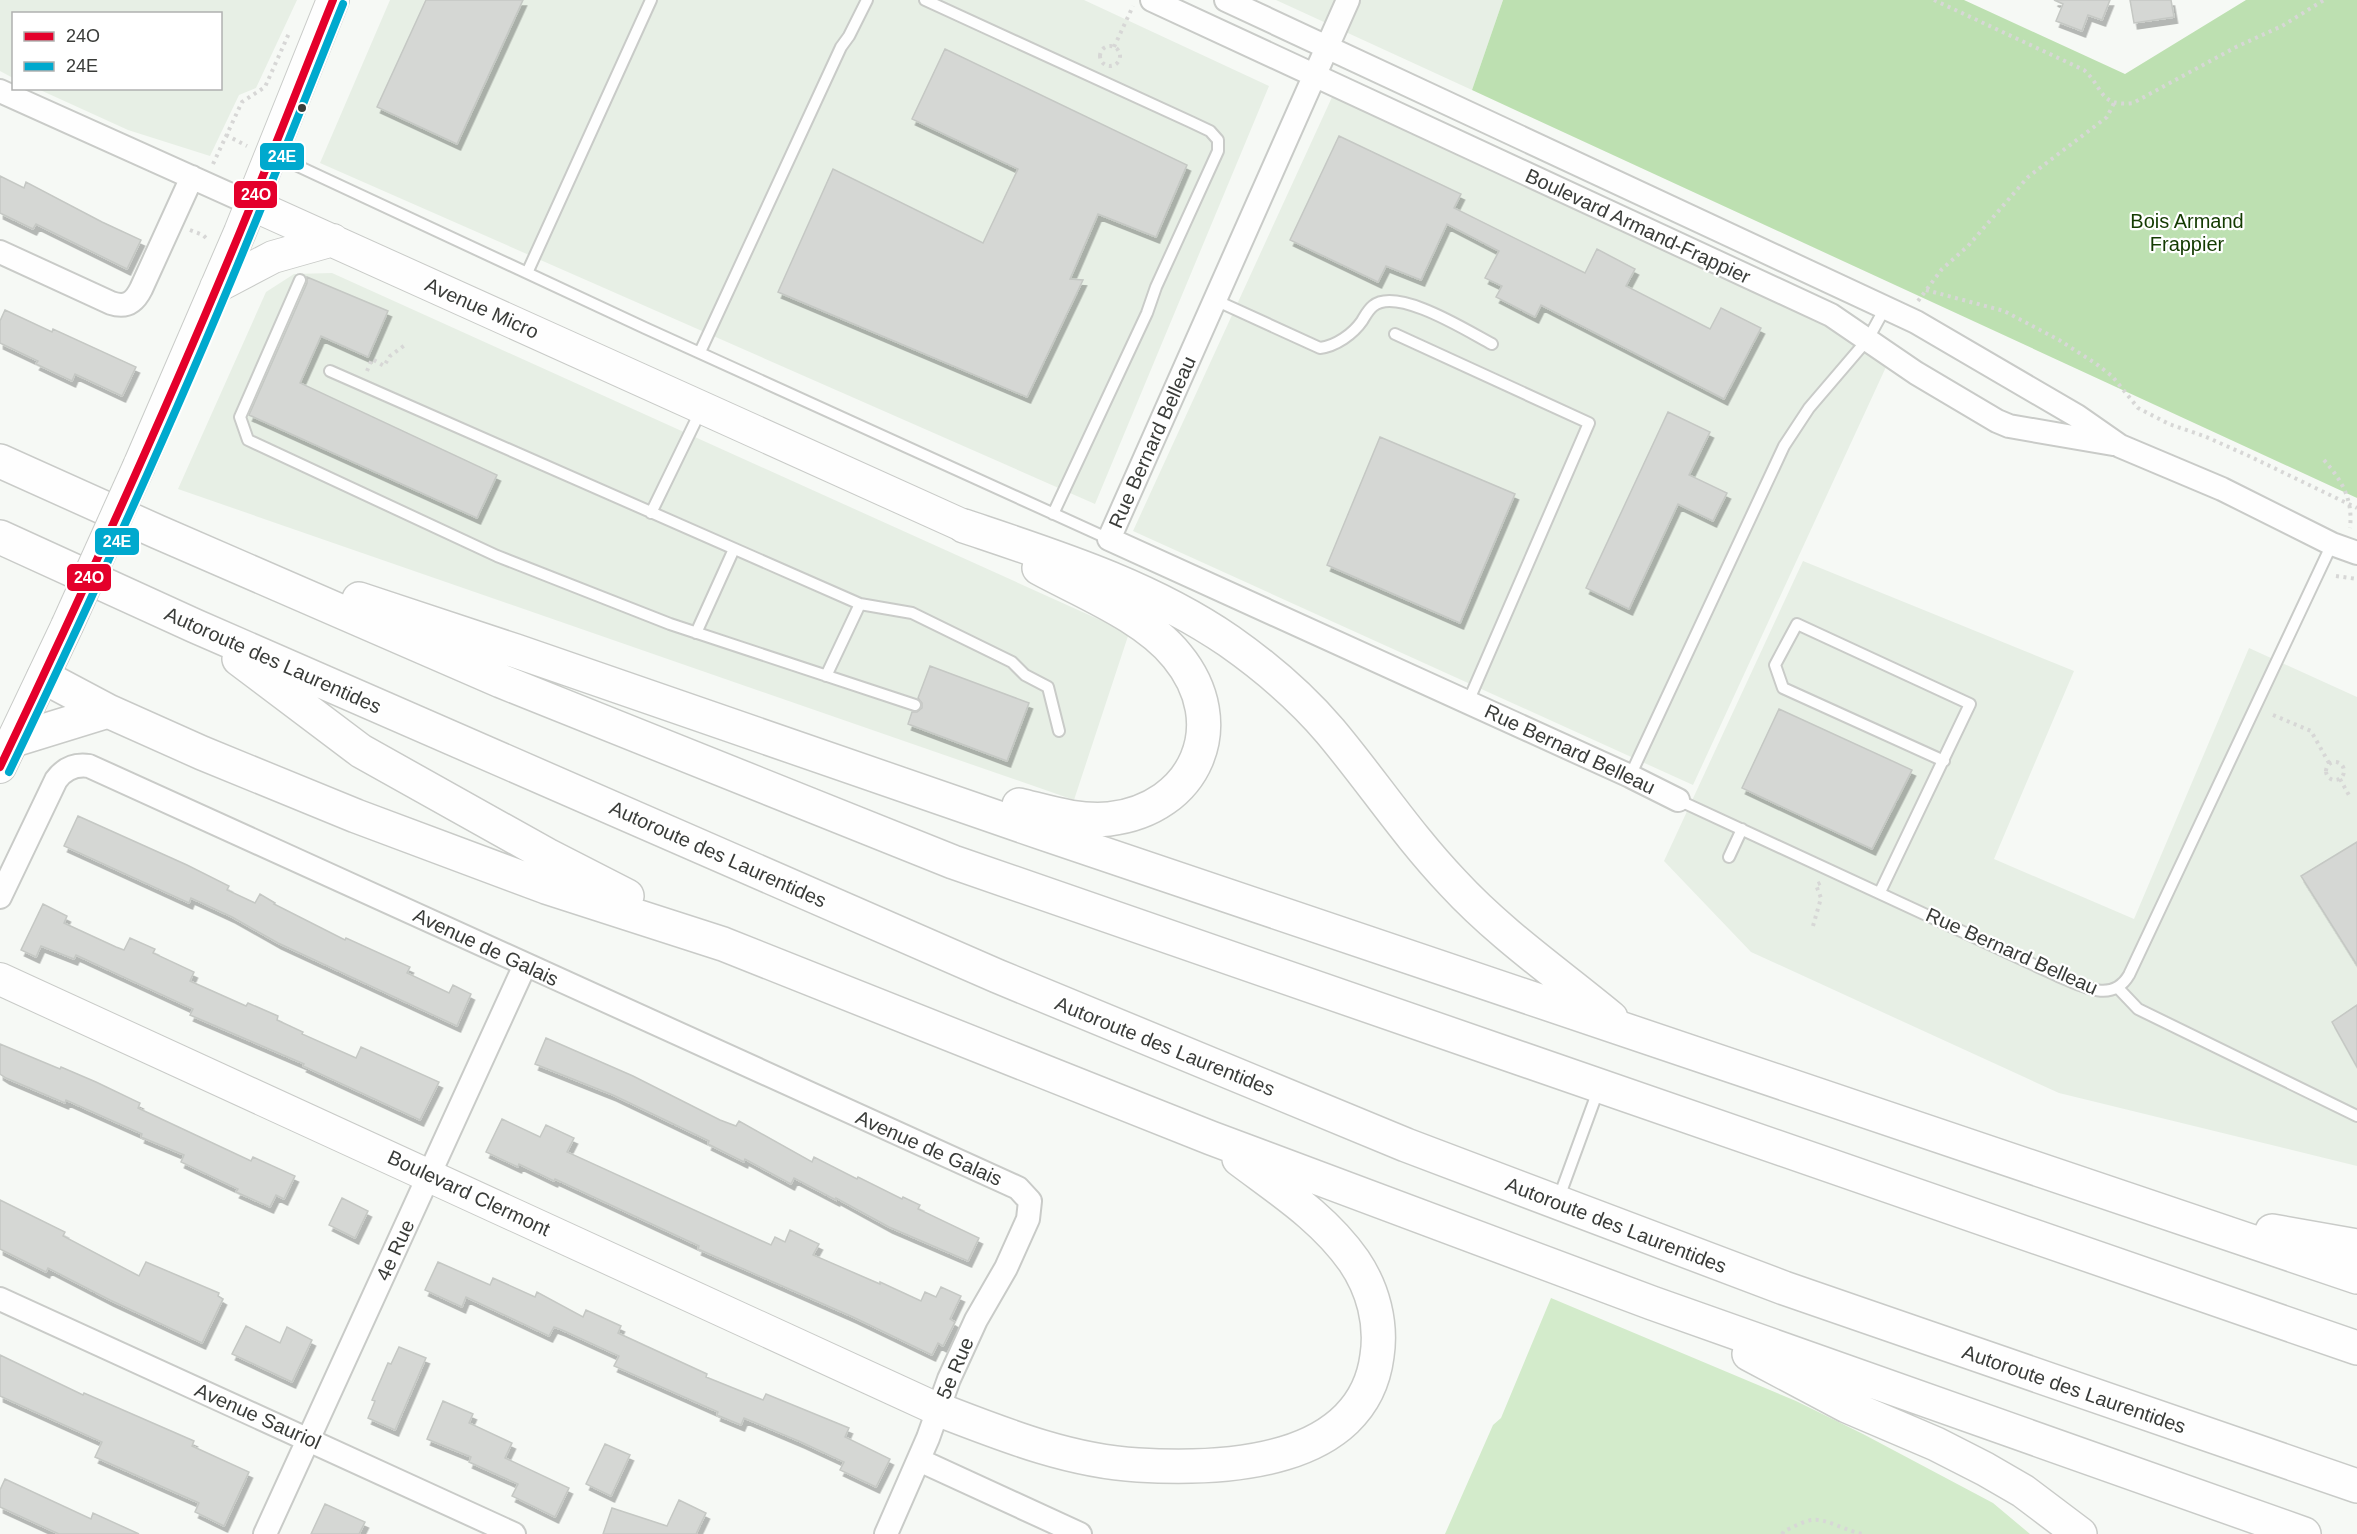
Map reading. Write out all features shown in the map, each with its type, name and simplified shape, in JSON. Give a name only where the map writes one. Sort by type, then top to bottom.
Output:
[{"type":"highway","points":[[0,461],[501,681],[919,849],[1054,899],[2357,1348]]},
{"type":"highway","points":[[845,765],[1048,812],[1095,819],[1127,816],[1154,807],[1182,784],[1196,762],[1204,737],[1202,704],[1188,671],[1166,643],[1122,612],[964,526]]},
{"type":"highway","points":[[964,526],[1097,572],[1138,590],[1189,616],[1249,656],[1286,685],[1319,718],[1425,851],[1468,899],[1505,933],[1625,1030]]},
{"type":"highway","points":[[158,532],[516,651],[845,765],[2357,1277]]},
{"type":"highway","name":"Autoroute des Laurentides","points":[[0,537],[195,626],[1027,989],[1406,1145],[1784,1288],[2357,1486]]},
{"type":"highway","points":[[195,626],[361,751],[579,873],[723,944]]},
{"type":"highway","points":[[44,677],[108,711],[264,780],[367,820],[546,887],[723,944],[1211,1138],[1652,1302],[2304,1534]]},
{"type":"highway","points":[[7,754],[108,711]]},
{"type":"highway","points":[[937,1409],[1066,1454],[1118,1463],[1158,1466],[1208,1464],[1274,1456],[1312,1444],[1343,1424],[1364,1397],[1376,1365],[1378,1322],[1366,1282],[1349,1255],[1320,1222],[1211,1138]]},
{"type":"highway","points":[[2164,1212],[2357,1246]]},
{"type":"highway","points":[[1652,1302],[1848,1406],[1985,1468],[2023,1491],[2080,1534]]},
{"type":"street","points":[[7,754],[139,466],[251,204],[259,150],[333,0]]},
{"type":"street","name":"Boulevard Armand-Frappier","points":[[1152,0],[1832,315],[1916,373],[1997,421],[2009,426],[2120,446]]},
{"type":"street","name":"Boulevard Armand-Frappier","points":[[1226,0],[1885,308],[1940,335],[2077,416],[2120,446],[2222,489],[2346,549]]},
{"type":"street","name":"Rue Bernard Belleau","points":[[1348,0],[1109,539],[1630,776],[1678,800]]},
{"type":"street","name":"Avenue Micro","points":[[0,91],[964,526]]},
{"type":"street","points":[[0,252],[111,303],[124,306],[136,298],[141,289],[192,177]]},
{"type":"street","points":[[216,287],[273,257],[333,240]]},
{"type":"street","name":"Avenue de Galais","points":[[0,897],[56,780],[69,768],[89,766],[1018,1188],[1028,1197],[1031,1205]]},
{"type":"street","name":"4e Rue","points":[[265,1534],[525,965]]},
{"type":"street","name":"Boulevard Clermont","points":[[0,980],[937,1409]]},
{"type":"street","name":"5e Rue","points":[[886,1534],[976,1320],[1006,1268],[1028,1219],[1031,1205]]},
{"type":"street","name":"Avenue Sauriol","points":[[0,1299],[514,1534]]},
{"type":"street","points":[[919,1460],[1080,1534]]},
{"type":"lane","points":[[526,273],[651,0]]},
{"type":"lane","points":[[700,352],[841,47],[867,0]]},
{"type":"lane","points":[[925,0],[1210,131],[1218,140],[1218,151],[1143,321],[1053,514]]},
{"type":"lane","points":[[259,150],[1109,539]]},
{"type":"lane","points":[[300,280],[240,417],[248,440],[497,556],[696,633],[915,705]]},
{"type":"lane","points":[[1215,300],[1320,348],[1333,344],[1350,334],[1371,308],[1385,302],[1416,306],[1465,328],[1492,344]]},
{"type":"lane","points":[[1630,776],[1784,446],[1809,408],[1868,339],[1885,308]]},
{"type":"lane","points":[[1395,334],[1589,423],[1468,702]]},
{"type":"lane","points":[[330,371],[860,604],[912,613],[1012,662],[1024,675],[1047,687],[1059,731]]},
{"type":"lane","points":[[651,513],[702,407]]},
{"type":"lane","points":[[696,633],[734,549]]},
{"type":"lane","name":"Rue Bernard Belleau","points":[[1678,800],[2092,990],[2109,992],[2118,988],[2125,981],[2346,549]]},
{"type":"lane","points":[[826,676],[860,604]]},
{"type":"lane","points":[[1880,892],[1944,761],[1970,704],[1797,624],[1775,665],[1783,688],[1944,761]]},
{"type":"lane","points":[[1729,857],[1742,829]]},
{"type":"lane","points":[[2118,988],[2138,1009],[2357,1116]]},
{"type":"lane","points":[[1557,1203],[1600,1086]]},
{"type":"path","points":[[1114,47],[1135,0]]},
{"type":"path","points":[[1934,0],[2084,70],[2092,76],[2101,94],[2114,103],[2133,104],[2236,47],[2282,26],[2324,0]]},
{"type":"path","points":[[216,159],[242,102],[265,87],[295,20]]},
{"type":"path","points":[[1106,47],[1114,47],[1120,54],[1119,62],[1106,66],[1101,60],[1101,53],[1106,47]]},
{"type":"path","points":[[1916,304],[1942,269],[1974,240],[2028,177],[2107,117],[2114,103]]},
{"type":"path","points":[[226,135],[259,150]]},
{"type":"path","points":[[192,231],[203,235],[211,244]]},
{"type":"path","points":[[1926,290],[2004,311],[2059,340],[2095,363],[2112,376],[2138,408],[2169,424],[2204,436],[2249,456],[2357,508]]},
{"type":"path","points":[[360,385],[372,359],[384,366],[390,356],[405,345]]},
{"type":"path","points":[[2324,460],[2337,477],[2352,506],[2346,549]]},
{"type":"path","points":[[2336,576],[2357,579]]},
{"type":"path","points":[[2273,715],[2311,731],[2330,763]]},
{"type":"path","points":[[2330,763],[2341,764],[2344,774],[2340,779],[2334,780],[2327,776],[2325,768],[2330,763]]},
{"type":"path","points":[[2340,779],[2350,797]]},
{"type":"path","points":[[1813,926],[1821,898],[1816,885],[1825,881]]},
{"type":"path","points":[[1782,1534],[1784,1531],[1813,1519],[1838,1525],[1849,1532],[1863,1534]]},
{"type":"shaded area","points":[[0,0],[297,0],[256,88],[239,95],[210,156],[128,130],[40,90],[222,90],[222,12],[12,12],[12,77],[0,71]]},
{"type":"shaded area","points":[[390,0],[1084,0],[1269,86],[1095,504],[320,163]]},
{"type":"shaded area","points":[[1276,0],[1503,0],[1472,90]]},
{"type":"shaded area","points":[[1333,95],[1824,323],[1886,367],[1693,785],[1133,531]]},
{"type":"shaded area","points":[[332,273],[1129,633],[1074,800],[178,489],[266,292],[294,274]]},
{"type":"shaded area","points":[[1803,561],[2074,671],[1994,859],[2134,919],[2249,648],[2357,697],[2357,1166],[2059,1093],[1751,952],[1664,861]]},
{"type":"green space","name":"Bois Armand Frappier","points":[[1503,0],[1964,0],[2125,74],[2246,0],[2357,0],[2357,498],[1472,90]]},
{"type":"green space","points":[[1551,1298],[1796,1401],[1863,1434],[1993,1503],[2030,1534],[1445,1534],[1493,1425],[1501,1418]]},
{"type":"building","points":[[426,0],[523,0],[457,144],[377,107]]},
{"type":"building","points":[[2054,0],[2110,0],[2102,20],[2088,15],[2082,31],[2056,21],[2063,4]]},
{"type":"building","points":[[2130,0],[2171,0],[2174,17],[2134,23]]},
{"type":"building","points":[[945,49],[1187,165],[1156,237],[1098,214],[1070,279],[1083,280],[1027,397],[778,292],[833,169],[983,243],[1018,169],[912,119]]},
{"type":"building","points":[[1339,136],[1461,194],[1454,208],[1585,273],[1597,249],[1635,269],[1626,286],[1710,329],[1721,308],[1761,328],[1724,399],[1541,305],[1535,317],[1496,297],[1502,286],[1485,278],[1499,251],[1447,224],[1421,280],[1386,266],[1378,282],[1290,240]]},
{"type":"building","points":[[0,176],[24,188],[26,182],[141,240],[127,269],[36,224],[33,229],[0,213]]},
{"type":"building","points":[[307,277],[388,311],[368,357],[321,336],[300,383],[497,475],[477,518],[249,415],[307,283]]},
{"type":"building","points":[[5,310],[136,367],[122,396],[75,374],[72,381],[36,364],[38,361],[0,343],[0,321]]},
{"type":"building","points":[[1668,412],[1710,432],[1689,475],[1727,493],[1713,521],[1678,504],[1629,609],[1586,588]]},
{"type":"building","points":[[1380,437],[1515,494],[1460,623],[1327,565]]},
{"type":"building","points":[[930,666],[1029,703],[1007,761],[908,724],[912,712],[917,712],[922,708],[922,703],[918,698]]},
{"type":"building","points":[[1779,709],[1912,770],[1872,849],[1742,788]]},
{"type":"building","points":[[78,816],[187,865],[229,886],[227,890],[255,903],[260,894],[274,904],[345,940],[346,938],[410,967],[407,973],[449,993],[453,985],[471,994],[457,1026],[278,943],[232,917],[191,898],[189,903],[64,846]]},
{"type":"building","points":[[2357,842],[2357,965],[2301,876]]},
{"type":"building","points":[[43,904],[67,916],[64,923],[116,947],[124,950],[130,938],[155,949],[153,953],[194,972],[190,981],[246,1006],[248,1003],[278,1016],[277,1020],[303,1032],[302,1034],[356,1058],[361,1047],[439,1082],[420,1120],[303,1066],[304,1064],[190,1015],[193,1009],[76,955],[74,959],[41,946],[36,957],[21,950]]},
{"type":"building","points":[[2357,1005],[2357,1067],[2332,1022]]},
{"type":"building","points":[[546,1038],[633,1076],[720,1120],[736,1126],[739,1121],[812,1162],[814,1157],[857,1179],[858,1177],[902,1199],[903,1197],[920,1205],[918,1209],[979,1238],[968,1261],[889,1227],[794,1178],[791,1184],[613,1095],[535,1064]]},
{"type":"building","points":[[0,1044],[96,1082],[140,1103],[138,1108],[251,1161],[253,1157],[295,1176],[284,1199],[276,1195],[270,1207],[236,1192],[238,1189],[181,1162],[184,1155],[141,1137],[142,1134],[66,1100],[65,1103],[6,1078],[0,1074]]},
{"type":"building","points":[[502,1119],[540,1137],[546,1125],[574,1138],[567,1152],[771,1245],[775,1237],[785,1242],[790,1230],[819,1244],[813,1255],[921,1301],[925,1292],[936,1297],[941,1287],[961,1296],[950,1319],[955,1322],[943,1346],[938,1343],[932,1355],[853,1317],[698,1249],[699,1246],[555,1179],[554,1181],[519,1164],[518,1167],[486,1152]]},
{"type":"building","points":[[342,1198],[368,1211],[355,1238],[329,1225]]},
{"type":"building","points":[[0,1200],[65,1232],[63,1236],[139,1276],[146,1262],[219,1293],[218,1296],[223,1299],[202,1343],[48,1268],[46,1272],[0,1249]]},
{"type":"building","points":[[438,1262],[490,1285],[493,1278],[535,1297],[537,1292],[583,1317],[586,1310],[621,1326],[618,1333],[707,1374],[706,1377],[763,1400],[766,1394],[849,1428],[845,1437],[890,1459],[876,1487],[840,1470],[844,1462],[801,1442],[744,1418],[741,1425],[717,1415],[718,1412],[614,1366],[619,1356],[562,1330],[554,1327],[549,1336],[466,1297],[462,1307],[425,1290]]},
{"type":"building","points":[[246,1326],[280,1343],[287,1327],[312,1340],[292,1382],[232,1354]]},
{"type":"building","points":[[399,1347],[426,1358],[395,1430],[368,1418],[375,1401],[372,1400],[388,1363],[391,1364]]},
{"type":"building","points":[[0,1355],[83,1395],[84,1393],[194,1441],[192,1446],[249,1472],[224,1526],[195,1512],[199,1503],[95,1457],[102,1442],[0,1396]]},
{"type":"building","points":[[443,1401],[473,1414],[469,1423],[512,1443],[505,1458],[569,1488],[555,1517],[512,1496],[518,1484],[469,1462],[471,1457],[427,1439]]},
{"type":"building","points":[[605,1444],[630,1455],[611,1496],[586,1484]]},
{"type":"building","points":[[5,1479],[91,1519],[93,1513],[139,1534],[59,1534],[0,1507],[0,1490]]},
{"type":"building","points":[[679,1500],[706,1513],[696,1534],[603,1534],[612,1508],[667,1526]]},
{"type":"building","points":[[325,1504],[365,1522],[359,1534],[311,1534]]},
{"type":"transit line","name":"24O","points":[[0,767],[183,367],[252,203],[333,0]]},
{"type":"transit line","name":"24E","points":[[9,772],[164,438],[262,206],[343,4]]}]
